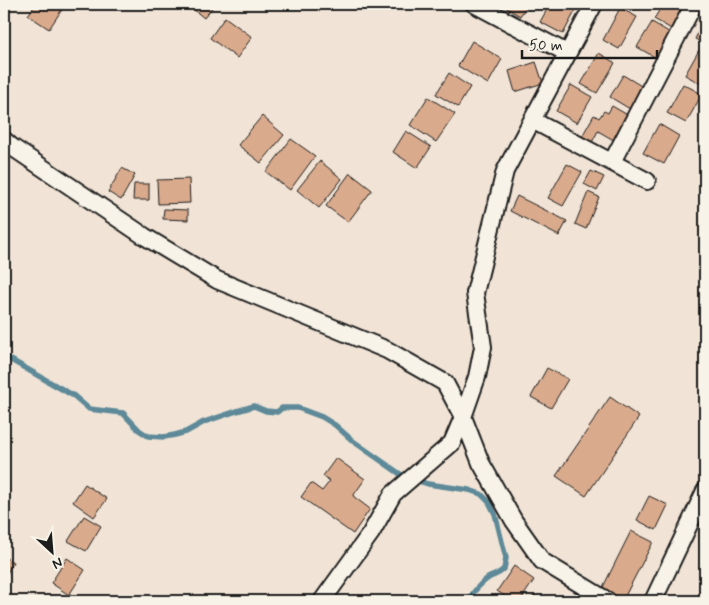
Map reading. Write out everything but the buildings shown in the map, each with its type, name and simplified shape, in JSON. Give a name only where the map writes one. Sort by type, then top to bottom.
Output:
[{"type":"street","points":[[474,4],[567,53]]},
{"type":"street","points":[[322,601],[371,533],[393,494],[452,443],[477,377],[484,348],[476,292],[505,171],[594,4]]},
{"type":"street","points":[[612,162],[694,4]]},
{"type":"street","points":[[532,120],[646,181]]},
{"type":"street","points":[[4,140],[144,236],[217,280],[387,350],[445,383],[463,417],[481,463],[514,521],[542,562],[608,601]]},
{"type":"street","points":[[653,601],[705,492]]},
{"type":"waterway","points":[[4,356],[74,396],[89,409],[123,413],[139,430],[148,436],[164,437],[186,432],[204,422],[254,406],[266,411],[277,412],[282,408],[298,408],[322,417],[335,425],[353,441],[403,476],[428,484],[469,490],[481,494],[489,502],[495,514],[506,558],[504,569],[481,584],[472,594],[469,601]]}]
